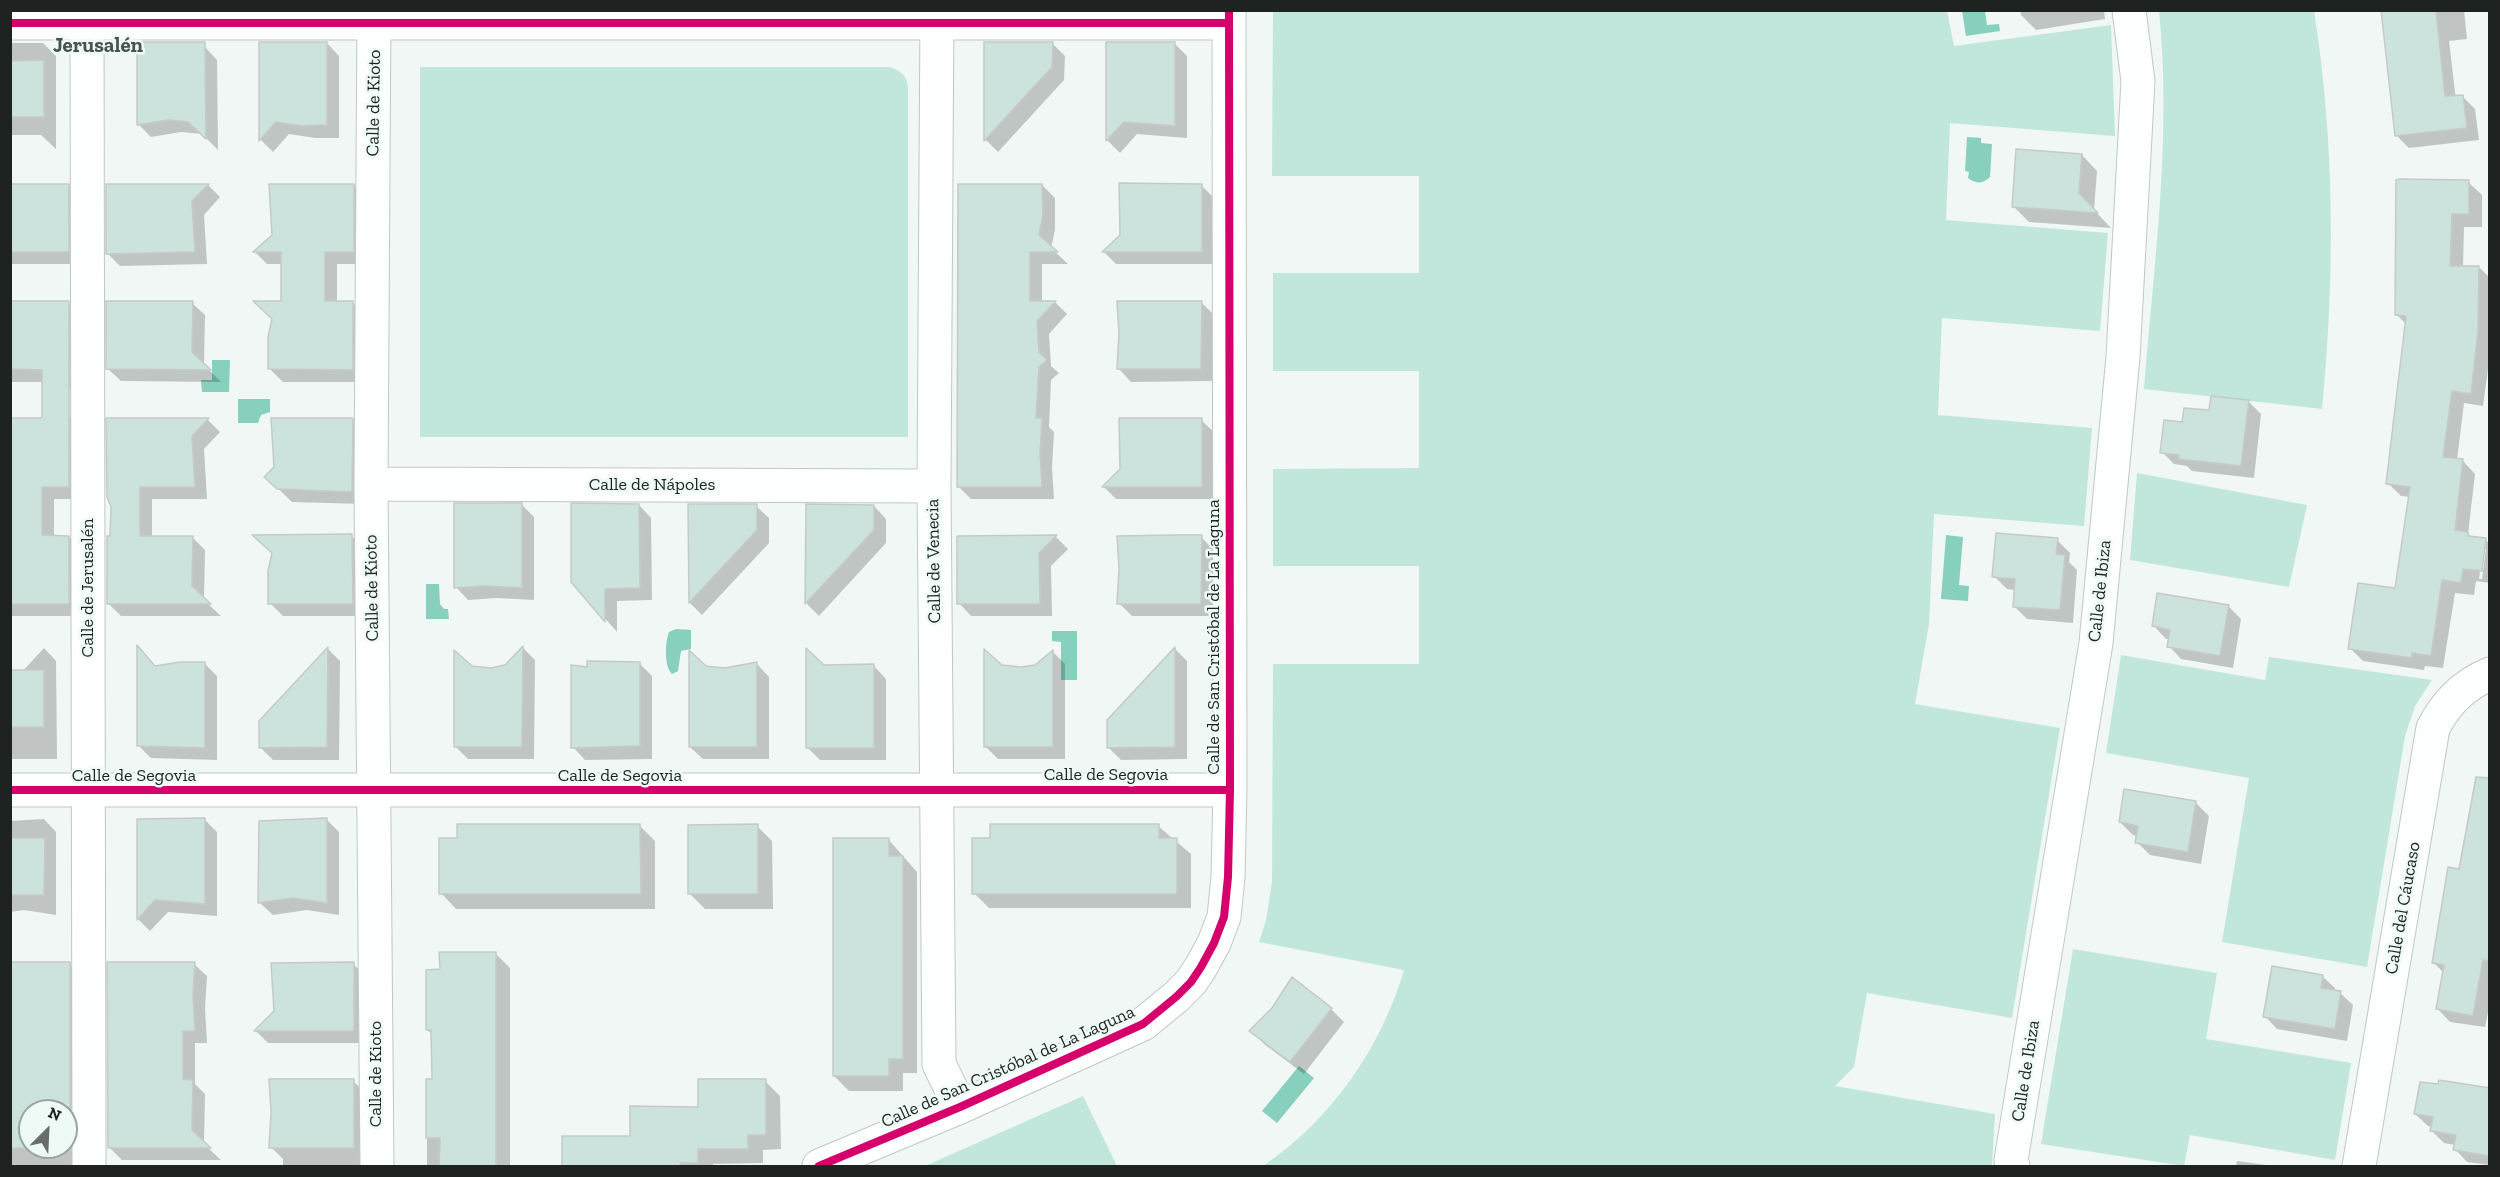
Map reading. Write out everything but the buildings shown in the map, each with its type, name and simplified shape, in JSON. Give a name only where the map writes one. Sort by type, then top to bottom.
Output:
[{"type":"street","name":"Calle de Ibiza","points":[[2013,1167],[2013,1149],[2096,644],[2122,357],[2139,81],[2129,10]]},
{"type":"street","points":[[10,23],[87,17],[1229,17]]},
{"type":"street","name":"Calle de Jerusalén","points":[[87,17],[89,1167]]},
{"type":"street","name":"Calle de Kioto","points":[[375,17],[371,484],[376,1167]]},
{"type":"street","name":"Calle de Venecia","points":[[937,17],[934,486],[939,1064],[960,1107]]},
{"type":"street","name":"Calle de San Cristóbal de La Laguna","points":[[819,1167],[960,1107],[1143,1024],[1191,982],[1214,943],[1224,917],[1228,877],[1230,790],[1229,17]]},
{"type":"street","name":"Calle de Nápoles","points":[[371,484],[934,486]]},
{"type":"street","name":"Calle del Cáucaso","points":[[2359,1167],[2433,728],[2442,711],[2469,683],[2490,674]]},
{"type":"street","name":"Calle de Segovia","points":[[10,790],[1230,790]]},
{"type":"shaded area","points":[[1273,11],[1947,11],[1954,46],[2111,25],[2115,136],[1950,123],[1946,220],[2108,233],[2100,331],[1942,318],[1938,415],[2092,428],[2084,526],[1934,514],[1929,624],[1915,704],[2060,728],[2012,1018],[1867,993],[1854,1067],[1835,1086],[1995,1114],[1992,1166],[1263,1166],[1288,1148],[1310,1127],[1350,1080],[1382,1027],[1404,970],[1259,942],[1266,920],[1272,882],[1273,664],[1419,664],[1419,566],[1273,566],[1273,469],[1419,468],[1419,371],[1273,371],[1273,273],[1419,273],[1419,176],[1272,176]]},
{"type":"shaded area","points":[[1962,11],[1985,11],[1987,25],[1999,24],[2000,31],[1966,36]]},
{"type":"shaded area","points":[[2159,11],[2314,11],[2326,110],[2331,210],[2329,309],[2322,409],[2144,389],[2163,152],[2164,105]]},
{"type":"shaded area","points":[[420,67],[889,67],[900,71],[908,87],[908,437],[420,437]]},
{"type":"shaded area","points":[[1967,137],[1981,138],[1981,143],[1992,144],[1990,177],[1982,182],[1971,180],[1968,178],[1969,172],[1965,171]]},
{"type":"shaded area","points":[[212,360],[230,360],[229,392],[202,392],[201,380],[212,380]]},
{"type":"shaded area","points":[[238,399],[270,399],[270,412],[261,415],[258,423],[238,423]]},
{"type":"shaded area","points":[[2137,473],[2307,505],[2289,587],[2130,560]]},
{"type":"shaded area","points":[[1946,535],[1963,537],[1959,585],[1969,586],[1968,601],[1941,599]]},
{"type":"shaded area","points":[[426,584],[439,584],[440,604],[444,609],[448,609],[449,619],[426,619]]},
{"type":"shaded area","points":[[676,629],[691,630],[691,649],[681,651],[678,671],[672,674],[666,660],[666,648],[669,632]]},
{"type":"shaded area","points":[[1052,631],[1077,631],[1077,680],[1061,680],[1061,642],[1052,641]]},
{"type":"shaded area","points":[[2121,655],[2265,680],[2269,657],[2432,680],[2415,706],[2405,736],[2367,967],[2222,942],[2249,778],[2106,753]]},
{"type":"shaded area","points":[[2073,949],[2217,973],[2206,1039],[2351,1063],[2335,1160],[2190,1135],[2184,1166],[2041,1144]]},
{"type":"shaded area","points":[[1299,1066],[1314,1078],[1277,1123],[1262,1111]]},
{"type":"shaded area","points":[[1083,1096],[1117,1166],[925,1166]]},
{"type":"cycle path","points":[[819,1166],[960,1107],[1143,1024],[1191,982],[1214,943],[1224,917],[1228,877],[1230,790],[1229,10]]},
{"type":"cycle path","points":[[10,23],[1228,23]]},
{"type":"cycle path","points":[[10,790],[1230,790]]},
{"type":"district","name":"Jerusalén","points":[[98,46]]}]
